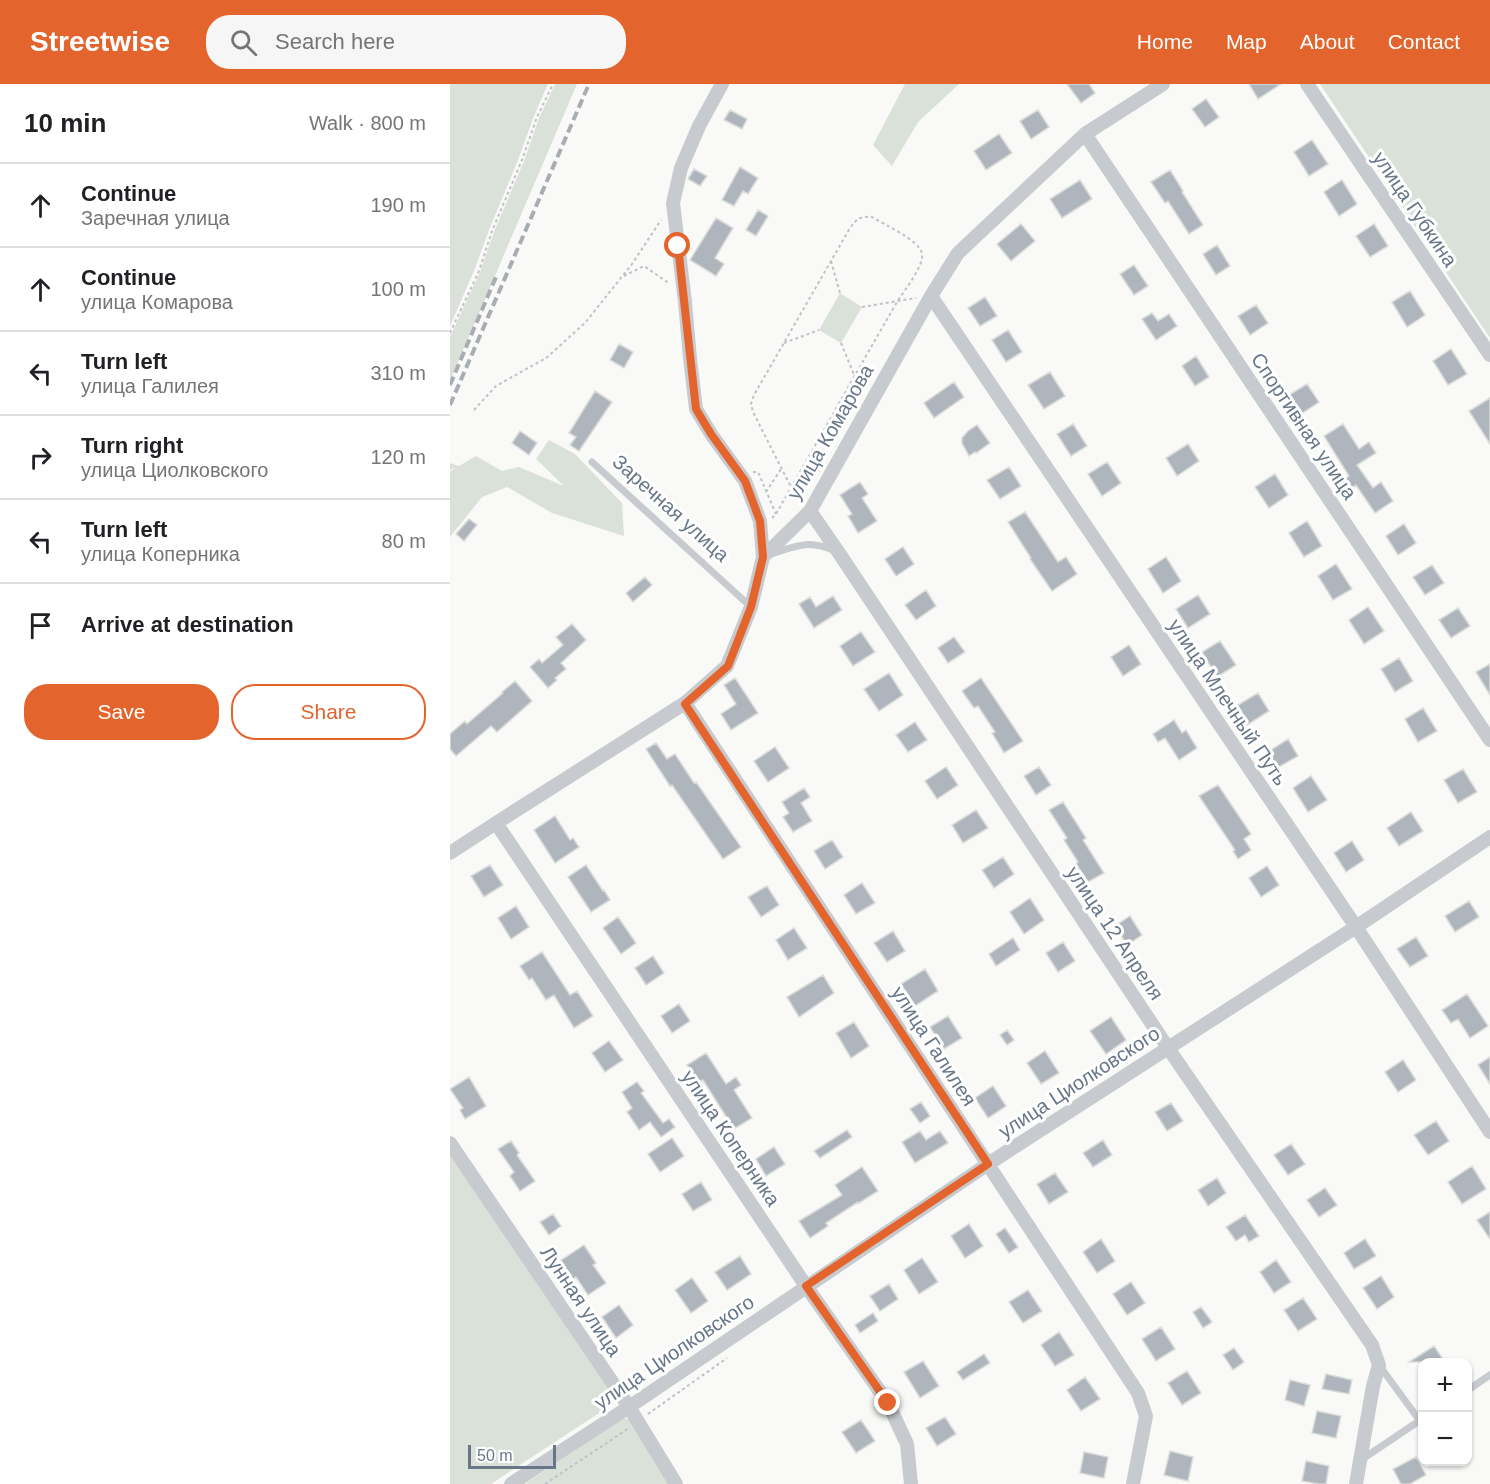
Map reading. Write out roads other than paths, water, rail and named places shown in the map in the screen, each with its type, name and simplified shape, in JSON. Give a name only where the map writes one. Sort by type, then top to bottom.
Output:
[{"type":"street","name":"Заречная улица","points":[[722,84],[699,126],[681,168],[673,203],[696,409],[745,481],[760,521],[763,557]]},
{"type":"street","name":"улица Комарова","points":[[763,557],[810,511],[931,296],[958,254],[1085,134],[1163,84]]},
{"type":"street","name":"улица Губкина","points":[[1307,84],[1490,355]]},
{"type":"street","name":"Спортивная улица","points":[[1085,134],[1490,740]]},
{"type":"street","name":"улица Млечный Путь","points":[[931,296],[1356,927],[1490,1131]]},
{"type":"street","name":"улица 12 Апреля","points":[[810,511],[1168,1048],[1372,1345],[1379,1365]]},
{"type":"street","points":[[450,853],[685,704],[728,666],[751,607],[763,557]]},
{"type":"street","name":"улица Галилея","points":[[685,704],[1138,1394],[1146,1416],[1133,1484]]},
{"type":"street","name":"улица Коперника","points":[[496,823],[806,1286],[888,1403],[907,1444],[911,1484]]},
{"type":"street","name":"улица Циолковского","points":[[511,1484],[988,1164],[1356,927],[1490,837]]},
{"type":"street","name":"Лунная улица","points":[[450,1143],[629,1407],[676,1484]]},
{"type":"street","points":[[1356,1484],[1373,1386],[1379,1365]]},
{"type":"lane","name":"Заречная улица","points":[[592,462],[751,607]]},
{"type":"lane","points":[[763,557],[802,544],[822,545],[839,553]]},
{"type":"lane","points":[[1379,1365],[1418,1416]]},
{"type":"lane","points":[[1472,1387],[1490,1375]]},
{"type":"lane","points":[[1360,1460],[1418,1422]]},
{"type":"railway","points":[[450,405],[589,84]]},
{"type":"railway","points":[[450,385],[496,277]]}]
